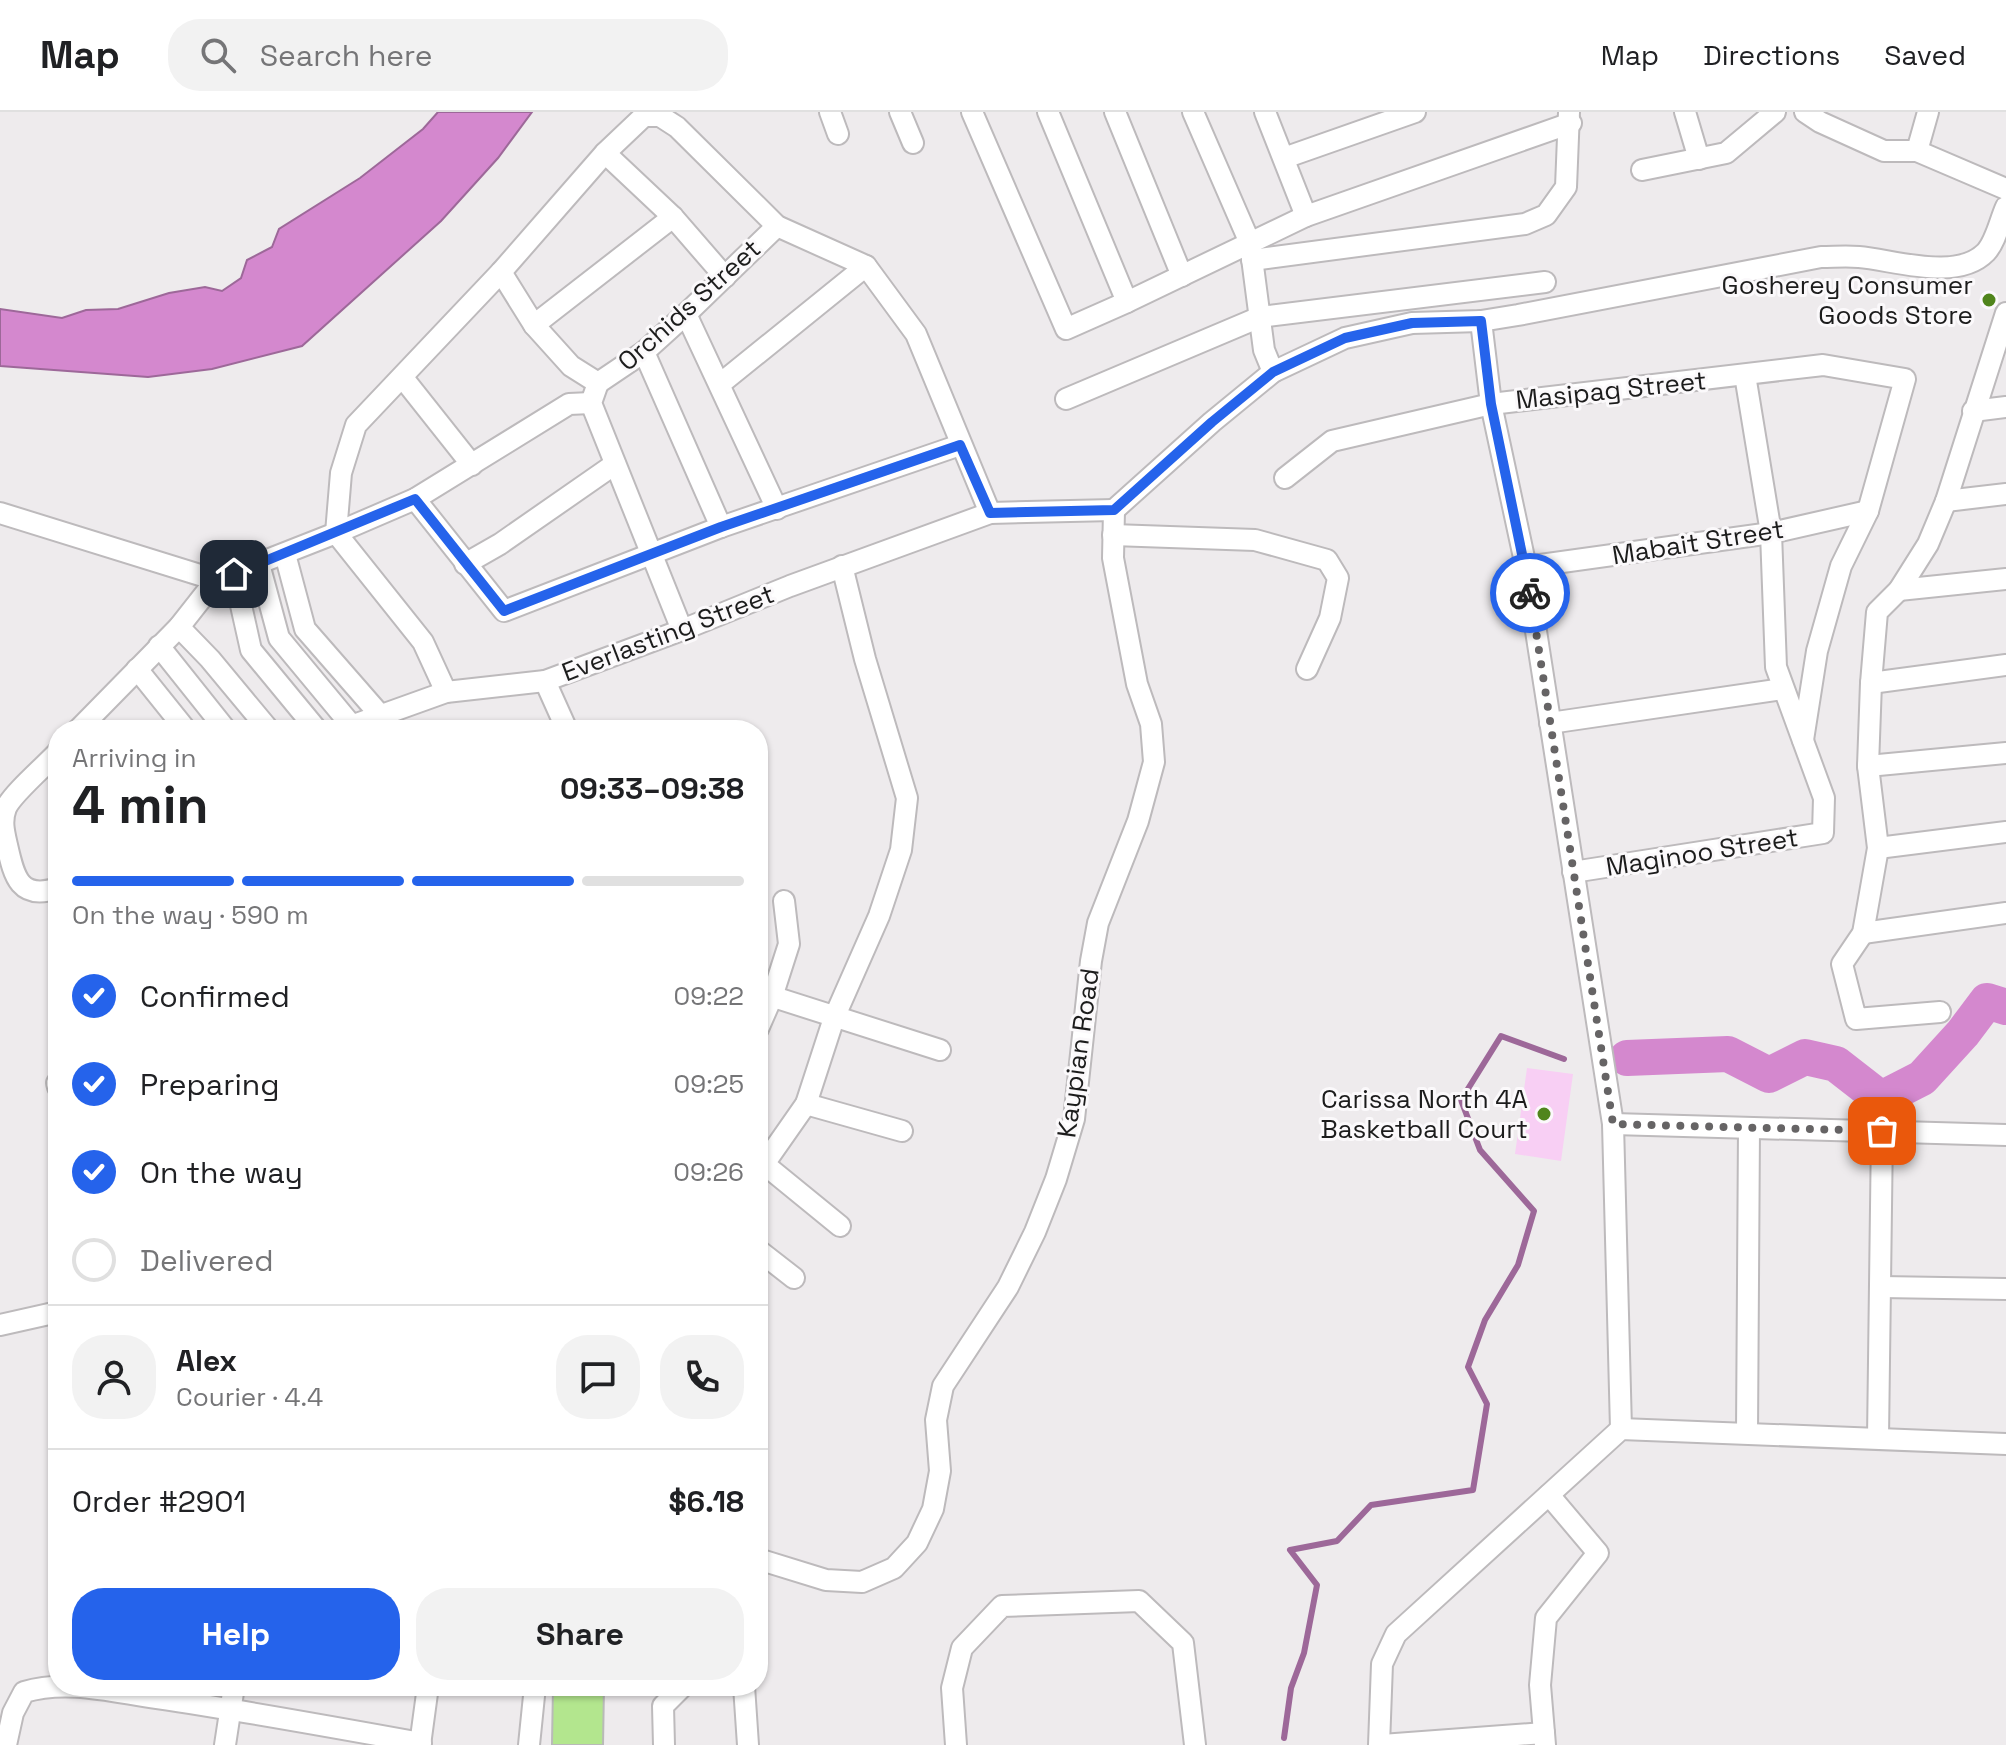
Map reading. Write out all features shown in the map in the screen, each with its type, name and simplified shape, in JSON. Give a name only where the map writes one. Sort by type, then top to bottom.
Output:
[{"type":"street","points":[[830,112],[838,134]]},
{"type":"street","points":[[900,112],[913,143]]},
{"type":"street","points":[[972,112],[1066,329],[1182,276],[1251,252],[1525,224],[1546,215],[1566,187],[1570,118],[1306,216],[1251,252]]},
{"type":"street","points":[[1048,112],[1127,302]]},
{"type":"street","points":[[1115,112],[1182,276]]},
{"type":"street","points":[[1193,112],[1251,252],[1264,350],[1273,372]]},
{"type":"street","points":[[1265,112],[1306,216]]},
{"type":"street","points":[[1284,158],[1415,112]]},
{"type":"street","points":[[1685,112],[1699,159]]},
{"type":"street","points":[[1642,170],[1726,153],[1775,112]]},
{"type":"street","points":[[1805,112],[1884,151],[1917,151],[2006,189]]},
{"type":"street","points":[[1917,151],[1928,112]]},
{"type":"street","points":[[446,692],[423,642],[336,533],[341,473],[356,425],[501,272],[605,153],[644,116],[660,116],[677,127],[777,226],[866,266],[916,334],[990,513]]},
{"type":"street","points":[[605,153],[673,217],[725,277]]},
{"type":"street","points":[[1114,510],[1273,372],[1345,338],[1412,323],[1481,321],[1821,257],[1860,257],[1904,266],[1954,267],[1979,258],[1989,249],[2006,207]]},
{"type":"street","points":[[534,325],[673,217]]},
{"type":"street","name":"Orchids Street","points":[[598,383],[644,352],[777,226]]},
{"type":"street","points":[[720,384],[866,266]]},
{"type":"street","points":[[501,272],[534,325],[571,366],[598,383],[591,403],[682,630]]},
{"type":"street","points":[[1066,399],[1260,317],[1545,282]]},
{"type":"street","points":[[686,314],[777,509]]},
{"type":"street","points":[[1940,1012],[1856,1019],[1842,964],[1863,933],[1878,848],[1868,766],[1877,612],[1899,590],[1928,544],[1946,501],[2005,317]]},
{"type":"street","points":[[1481,321],[1491,404],[1526,567],[1613,1124],[1621,1429]]},
{"type":"street","points":[[644,352],[721,527]]},
{"type":"street","name":"Masipag Street","points":[[1285,478],[1332,441],[1491,404],[1823,365],[1905,379],[1868,511]]},
{"type":"street","name":"Maginoo Street","points":[[1573,872],[1823,833],[1824,798],[1776,667],[1771,533],[1745,375]]},
{"type":"street","points":[[403,378],[472,465]]},
{"type":"street","points":[[95,720],[137,669],[225,577],[415,499],[569,404],[591,403]]},
{"type":"street","points":[[1973,411],[2006,407]]},
{"type":"street","points":[[415,499],[504,611],[721,527],[960,445]]},
{"type":"street","points":[[465,564],[500,544],[615,464]]},
{"type":"street","points":[[1946,501],[2006,494]]},
{"type":"street","name":"Everlasting Street","points":[[369,720],[446,692],[545,681],[842,566],[990,513],[1114,510]]},
{"type":"street","name":"Kaypian Road","points":[[768,1562],[826,1580],[862,1582],[894,1568],[917,1543],[933,1509],[940,1471],[936,1420],[943,1386],[1008,1287],[1056,1179],[1074,1119],[1098,923],[1138,821],[1154,762],[1151,724],[1137,684],[1113,558],[1114,510]]},
{"type":"street","points":[[1803,740],[1817,651],[1841,566],[1868,511]]},
{"type":"street","name":"Mabait Street","points":[[1526,567],[1771,533],[1868,511]]},
{"type":"street","points":[[0,513],[225,577]]},
{"type":"street","points":[[1113,535],[1255,540],[1327,560],[1338,578],[1330,618],[1307,669]]},
{"type":"street","points":[[285,554],[305,629],[381,716]]},
{"type":"street","points":[[259,564],[279,638],[340,720]]},
{"type":"street","points":[[768,1157],[806,1104],[834,1018],[883,903],[901,850],[907,798],[865,659],[842,566]]},
{"type":"street","points":[[225,577],[251,650],[309,720]]},
{"type":"street","points":[[1899,590],[2006,579]]},
{"type":"street","points":[[179,627],[261,720]]},
{"type":"street","points":[[159,646],[218,720]]},
{"type":"street","points":[[1871,683],[2006,665]]},
{"type":"street","points":[[137,669],[178,720]]},
{"type":"street","points":[[545,681],[563,720]]},
{"type":"street","points":[[1550,723],[1783,689]]},
{"type":"street","points":[[1868,766],[2006,753]]},
{"type":"street","points":[[48,766],[7,805],[3,823],[14,877],[26,889],[42,893],[48,891]]},
{"type":"street","points":[[1878,848],[2006,832]]},
{"type":"street","points":[[768,988],[789,944],[784,901]]},
{"type":"street","points":[[1863,933],[2006,913]]},
{"type":"street","points":[[768,995],[940,1050]]},
{"type":"street","points":[[806,1104],[902,1131]]},
{"type":"street","points":[[1613,1124],[2006,1135]]},
{"type":"street","points":[[1747,1433],[1749,1128]]},
{"type":"street","points":[[1878,1438],[1882,1131]]},
{"type":"street","points":[[768,1172],[840,1226]]},
{"type":"street","points":[[768,1258],[794,1278]]},
{"type":"street","points":[[1881,1287],[2006,1289]]},
{"type":"street","points":[[0,1325],[48,1314]]},
{"type":"street","points":[[1549,1495],[1598,1553],[1546,1618],[1540,1685],[1545,1739],[1381,1745],[1382,1664],[1396,1634],[1621,1429],[2006,1444]]},
{"type":"street","points":[[956,1745],[952,1688],[962,1648],[1002,1606],[1139,1601],[1183,1643],[1195,1745]]},
{"type":"street","points":[[6,1745],[13,1713],[24,1692],[48,1686]]},
{"type":"street","points":[[147,1696],[232,1708],[421,1744],[427,1696]]},
{"type":"street","points":[[225,1745],[233,1696]]},
{"type":"street","points":[[529,1745],[534,1696]]},
{"type":"street","points":[[664,1745],[663,1706],[673,1696]]},
{"type":"street","points":[[745,1696],[748,1745]]},
{"type":"shaded area","points":[[438,112],[532,112],[498,158],[441,221],[302,346],[212,369],[148,377],[0,366],[0,309],[62,318],[86,310],[118,309],[169,293],[205,287],[222,291],[241,278],[247,260],[272,247],[279,229],[360,178],[423,129]]},
{"type":"shaded area","name":"Carissa North 4A Basketball Court","points":[[1527,1068],[1573,1074],[1561,1161],[1515,1154]]},
{"type":"building","points":[[553,1696],[604,1696],[603,1745],[552,1745]]},
{"type":"waterway","points":[[1627,1058],[1728,1054],[1769,1075],[1805,1057],[1836,1064],[1881,1099],[1922,1078],[1987,1001],[2006,1007]]},
{"type":"waterway","points":[[1284,1738],[1291,1688],[1304,1653],[1317,1585],[1290,1550],[1337,1541],[1371,1505],[1473,1490],[1487,1404],[1468,1367],[1485,1320],[1518,1265],[1534,1211],[1480,1150],[1461,1100],[1501,1036],[1564,1059]]},
{"type":"way so far","points":[[1530,593],[1613,1124],[1882,1131]]},
{"type":"place","name":"Gosherey Consumer Goods Store","points":[[1989,300]]},
{"type":"place","name":"Carissa North 4A Basketball Court","points":[[1544,1114]]},
{"type":"route","points":[[234,574],[415,499],[504,611],[721,527],[960,445],[990,513],[1114,510],[1273,372],[1345,338],[1412,323],[1481,321],[1491,404],[1530,593]]}]
